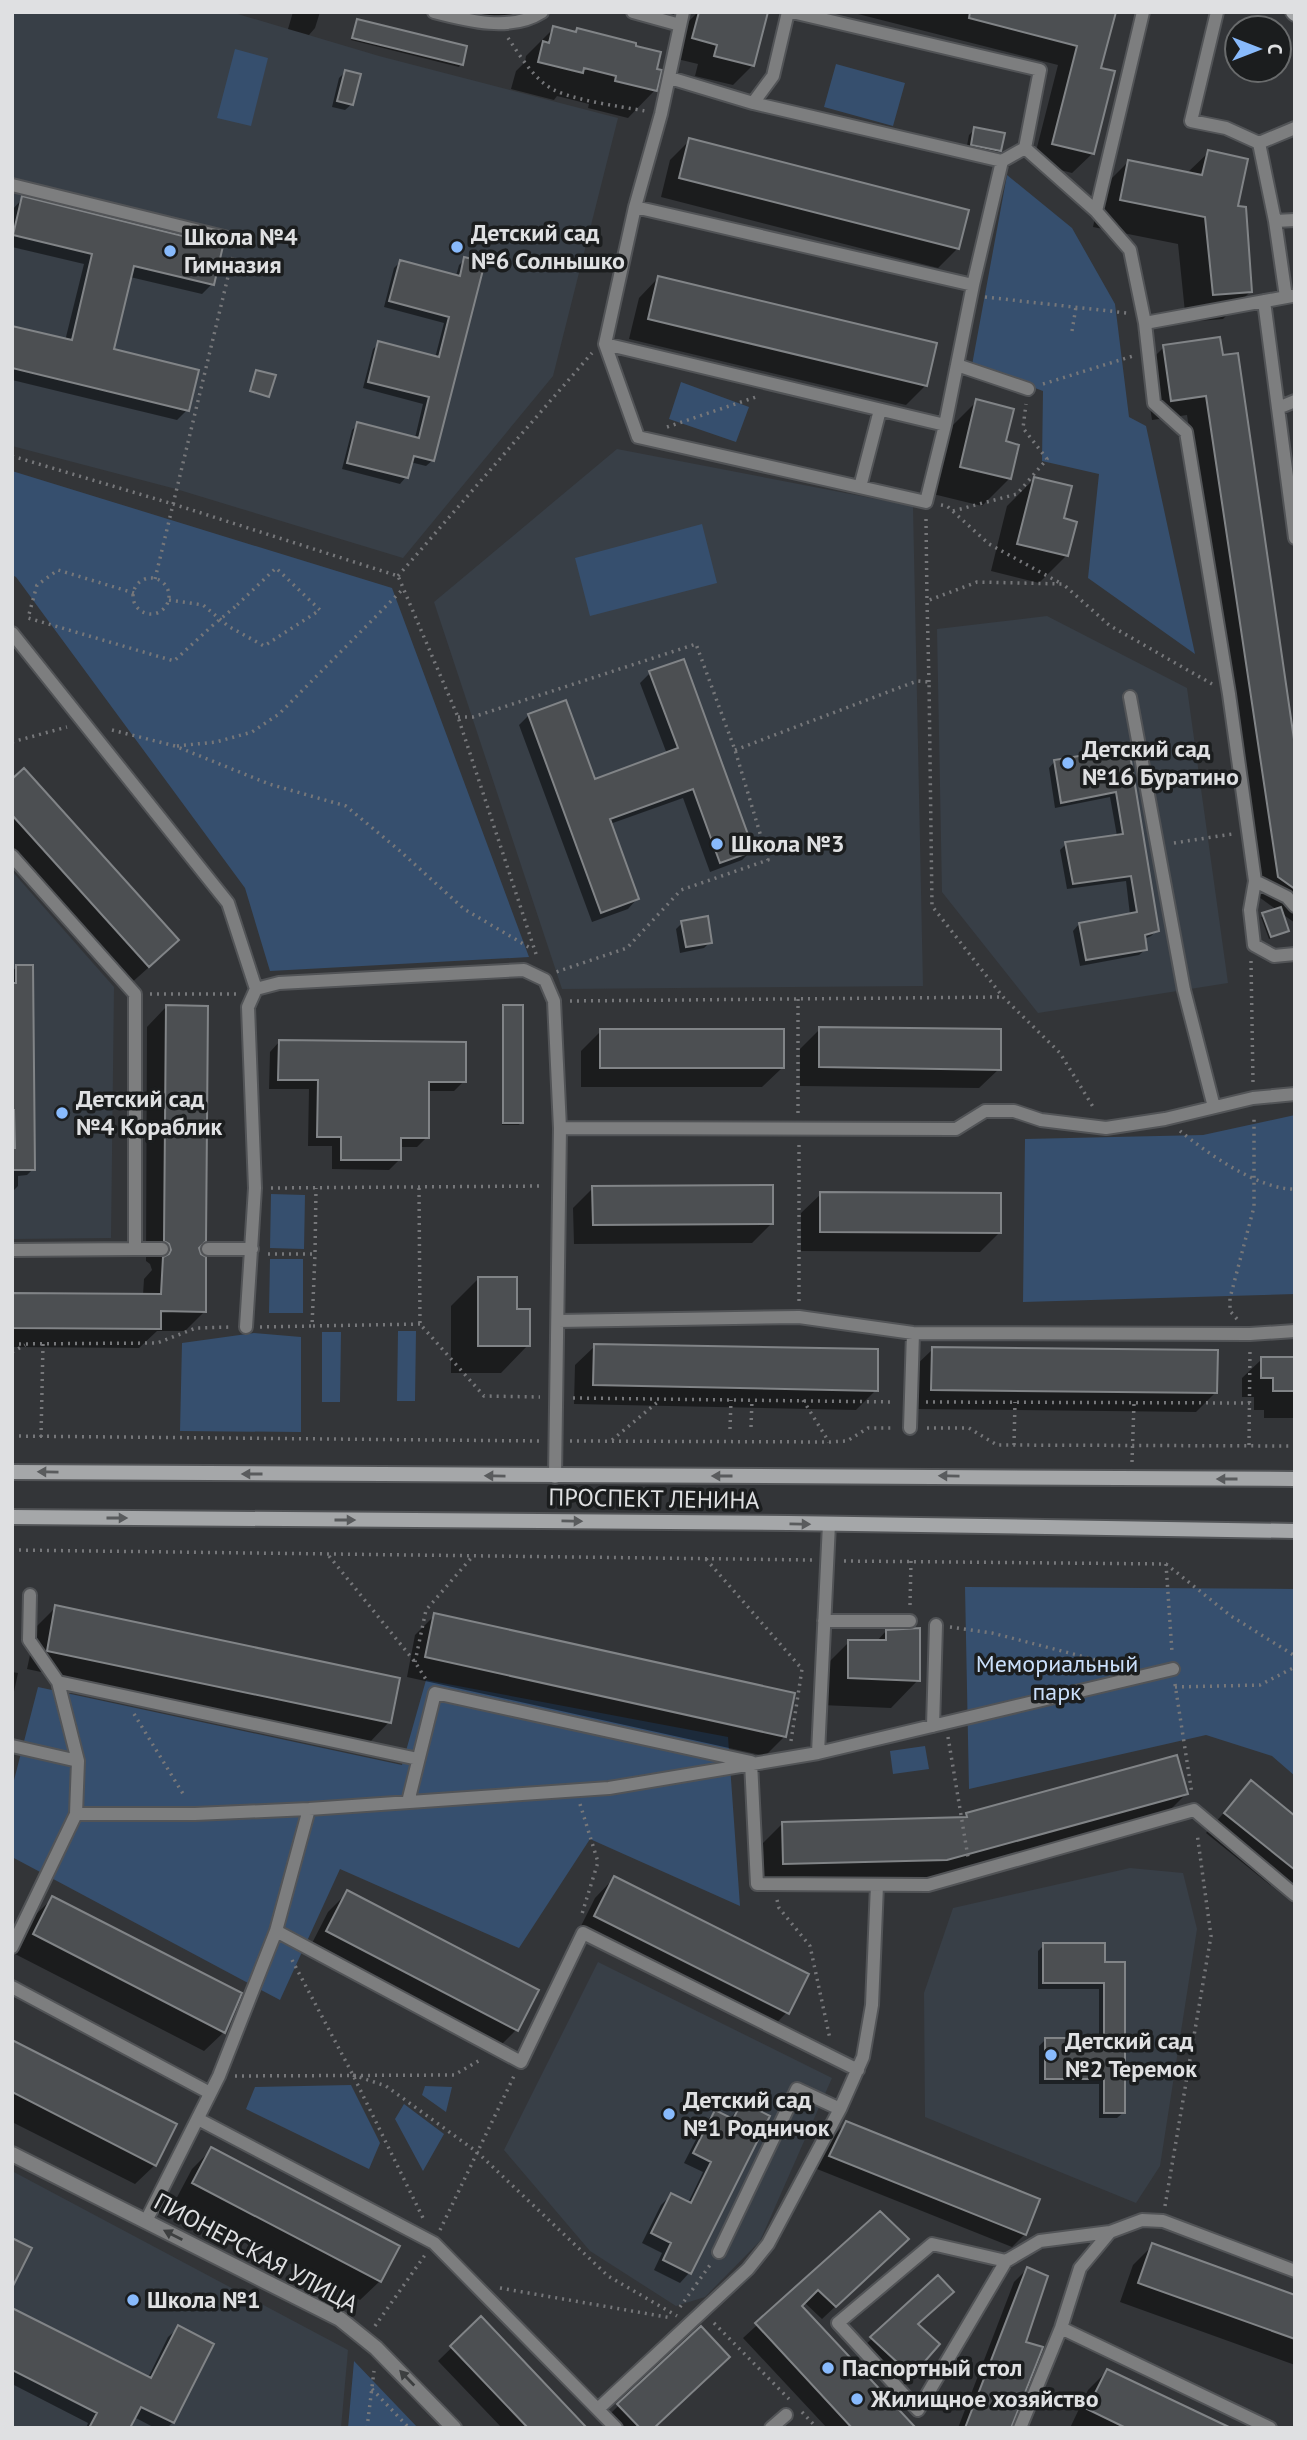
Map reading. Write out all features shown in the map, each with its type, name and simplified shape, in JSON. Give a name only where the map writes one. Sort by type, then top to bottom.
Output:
[{"type":"main road","name":"ПРОСПЕКТ ЛЕНИНА","points":[[12,1472],[1295,1479]]},
{"type":"main road","name":"ПРОСПЕКТ ЛЕНИНА","points":[[12,1517],[1295,1531]]},
{"type":"street","name":"ПИОНЕРСКАЯ УЛИЦА","points":[[12,2154],[340,2319],[371,2343],[454,2428]]},
{"type":"lane","points":[[434,12],[498,24],[533,18],[542,12]]},
{"type":"lane","points":[[633,12],[682,19],[670,78],[635,207],[605,344],[638,437],[926,502],[1002,161]]},
{"type":"lane","points":[[670,78],[753,103],[1002,161],[1025,148],[1040,70],[790,12],[773,76],[753,103]]},
{"type":"lane","points":[[1096,211],[1143,12]]},
{"type":"lane","points":[[1217,12],[1191,121],[1226,128],[1259,143],[1295,128]]},
{"type":"lane","points":[[1144,319],[1291,296],[1259,143]]},
{"type":"lane","points":[[1025,148],[1096,211],[1130,250],[1144,319],[1154,403],[1186,432],[1229,694],[1255,881],[1250,910],[1254,944],[1274,956],[1295,954]]},
{"type":"lane","points":[[12,186],[236,240]]},
{"type":"lane","points":[[635,207],[973,285]]},
{"type":"lane","points":[[1275,220],[1295,220]]},
{"type":"lane","points":[[1264,301],[1295,538]]},
{"type":"lane","points":[[605,344],[945,425]]},
{"type":"lane","points":[[957,365],[1028,388]]},
{"type":"lane","points":[[1278,408],[1295,401]]},
{"type":"lane","points":[[860,487],[880,410]]},
{"type":"lane","points":[[12,632],[228,902],[256,989],[248,1007],[255,1188],[246,1327]]},
{"type":"lane","points":[[1130,697],[1184,990],[1214,1107]]},
{"type":"lane","points":[[12,856],[135,994],[135,1249]]},
{"type":"lane","points":[[1255,881],[1287,897],[1295,905]]},
{"type":"lane","points":[[256,989],[279,983],[524,970],[545,980],[554,1001],[561,1128],[555,1477]]},
{"type":"lane","points":[[561,1128],[956,1129],[985,1111],[1014,1111],[1041,1120],[1106,1128],[1165,1119],[1253,1098],[1295,1094]]},
{"type":"lane","points":[[12,1250],[162,1249]]},
{"type":"lane","points":[[208,1249],[252,1251]]},
{"type":"lane","points":[[558,1321],[799,1317],[913,1333],[1250,1334],[1295,1331]]},
{"type":"lane","points":[[910,1428],[913,1333]]},
{"type":"lane","points":[[818,1753],[829,1524]]},
{"type":"lane","points":[[12,1947],[76,1814],[78,1761],[58,1682],[29,1640],[30,1595]]},
{"type":"lane","points":[[824,1621],[910,1621]]},
{"type":"lane","points":[[936,1625],[939,1724]]},
{"type":"lane","points":[[76,1814],[195,1814],[309,1809],[609,1788],[786,1756],[818,1753],[1173,1669]]},
{"type":"lane","points":[[58,1682],[418,1759]]},
{"type":"lane","points":[[408,1802],[435,1693],[751,1762]]},
{"type":"lane","points":[[12,1746],[78,1761]]},
{"type":"lane","points":[[751,1762],[757,1884],[928,1885],[1194,1810],[1295,1895]]},
{"type":"lane","points":[[146,2221],[219,2076],[276,1931],[309,1809]]},
{"type":"lane","points":[[597,2409],[748,2269],[768,2244],[841,2109],[863,2057],[872,2005],[877,1885]]},
{"type":"lane","points":[[276,1931],[521,2062],[583,1933],[858,2070]]},
{"type":"lane","points":[[12,1987],[210,2093]]},
{"type":"lane","points":[[719,2252],[797,2089],[841,2109]]},
{"type":"lane","points":[[198,2119],[433,2243],[616,2428]]},
{"type":"lane","points":[[1006,2262],[932,2244],[838,2323],[918,2410],[1006,2262],[1041,2241],[1110,2232],[1142,2220],[1163,2221],[1295,2271]]},
{"type":"lane","points":[[1020,2428],[1061,2328],[1080,2267],[1110,2232]]},
{"type":"lane","points":[[1061,2328],[1270,2428]]},
{"type":"lane","points":[[771,2428],[786,2415]]},
{"type":"path","points":[[498,24],[528,66],[545,85],[560,94],[661,114]]},
{"type":"path","points":[[155,579],[236,240]]},
{"type":"path","points":[[990,297],[1076,307],[1144,319]]},
{"type":"path","points":[[1072,331],[1076,307]]},
{"type":"path","points":[[398,576],[588,356],[605,344]]},
{"type":"path","points":[[953,511],[1017,494],[1047,459],[1023,428],[1028,388],[1148,352]]},
{"type":"path","points":[[638,437],[784,387]]},
{"type":"path","points":[[12,456],[398,576]]},
{"type":"path","points":[[1106,1128],[1060,1053],[1003,997],[932,906],[926,502],[947,506],[989,544],[1063,584],[1109,625],[1229,694]]},
{"type":"path","points":[[134,593],[58,570],[37,585],[28,618],[174,661],[212,626],[236,606],[276,568],[320,610],[264,646],[228,626],[203,605],[169,600]]},
{"type":"path","points":[[398,576],[458,717],[545,980],[556,972],[626,948],[681,890],[768,860],[735,750],[696,644],[473,717],[458,717]]},
{"type":"path","points":[[155,579],[166,586],[169,600],[161,612],[148,614],[136,606],[134,593],[141,581],[155,579]]},
{"type":"path","points":[[927,601],[977,582],[1063,584]]},
{"type":"path","points":[[175,747],[216,742],[252,732],[261,726],[279,713],[403,589]]},
{"type":"path","points":[[735,750],[917,681],[929,682]]},
{"type":"path","points":[[12,742],[83,723],[175,747],[269,784],[346,806],[464,909],[534,950]]},
{"type":"path","points":[[1157,846],[1248,832]]},
{"type":"path","points":[[1249,1445],[1250,1334],[1230,1311],[1230,1298],[1254,1207],[1251,968],[1254,944]]},
{"type":"path","points":[[135,994],[240,994],[256,989]]},
{"type":"path","points":[[554,1001],[1003,997]]},
{"type":"path","points":[[798,999],[799,1317]]},
{"type":"path","points":[[1165,1119],[1203,1150],[1282,1190],[1295,1189]]},
{"type":"path","points":[[255,1188],[559,1186]]},
{"type":"path","points":[[312,1326],[316,1188]]},
{"type":"path","points":[[419,1188],[420,1324],[484,1396],[910,1402],[1250,1403]]},
{"type":"path","points":[[252,1251],[315,1254]]},
{"type":"path","points":[[12,1344],[157,1343],[196,1328],[420,1324]]},
{"type":"path","points":[[41,1437],[43,1343]]},
{"type":"path","points":[[12,1352],[27,1344]]},
{"type":"path","points":[[611,1441],[662,1399]]},
{"type":"path","points":[[730,1429],[731,1400]]},
{"type":"path","points":[[751,1427],[752,1400]]},
{"type":"path","points":[[803,1400],[829,1442]]},
{"type":"path","points":[[1014,1445],[1015,1402]]},
{"type":"path","points":[[1132,1462],[1134,1403]]},
{"type":"path","points":[[12,1436],[829,1442],[847,1441],[869,1428],[969,1428],[997,1444],[1014,1445],[1295,1446]]},
{"type":"path","points":[[12,1550],[329,1556],[1166,1564],[1231,1616],[1295,1656]]},
{"type":"path","points":[[329,1556],[415,1662],[426,1610],[472,1557]]},
{"type":"path","points":[[706,1559],[802,1669],[792,1736],[786,1756]]},
{"type":"path","points":[[910,1621],[911,1562]]},
{"type":"path","points":[[1163,2221],[1211,1936],[1175,1687],[1166,1564]]},
{"type":"path","points":[[936,1625],[992,1633],[1151,1674]]},
{"type":"path","points":[[1175,1687],[1260,1685],[1295,1667]]},
{"type":"path","points":[[123,1696],[195,1814]]},
{"type":"path","points":[[939,1724],[971,1873]]},
{"type":"path","points":[[576,1790],[598,1862],[580,1917],[583,1933]]},
{"type":"path","points":[[775,1884],[779,1908],[810,1945],[835,2059]]},
{"type":"path","points":[[276,1931],[410,2188],[433,2243]]},
{"type":"path","points":[[219,2076],[454,2075],[499,2050]]},
{"type":"path","points":[[367,2428],[372,2389],[371,2343],[433,2243],[521,2062]]},
{"type":"path","points":[[353,2075],[386,2086],[477,2152],[608,2276],[676,2315],[719,2252]]},
{"type":"path","points":[[473,2283],[691,2321]]},
{"type":"path","points":[[702,2311],[817,2428]]},
{"type":"path","points":[[372,2389],[409,2428]]},
{"type":"shaded area","points":[[12,12],[231,12],[379,56],[618,118],[553,376],[403,558],[176,489],[12,446]]},
{"type":"shaded area","name":"Школа №3","points":[[617,449],[913,506],[923,986],[562,989],[434,602]]},
{"type":"shaded area","name":"Детский сад №16 Буратино","points":[[1047,616],[1187,688],[1228,983],[1038,1013],[942,892],[937,629]]},
{"type":"shaded area","name":"Детский сад №4 Кораблик","points":[[12,871],[114,987],[111,1238],[12,1239]]},
{"type":"shaded area","name":"Детский сад №2 Теремок","points":[[1130,1868],[1183,1873],[1197,1929],[1160,2166],[1136,2203],[925,2117],[924,1993],[953,1908]]},
{"type":"shaded area","name":"Детский сад №1 Родничок","points":[[598,1962],[832,2078],[760,2241],[705,2297],[676,2306],[590,2251],[504,2150]]},
{"type":"shaded area","name":"Школа №1","points":[[12,2171],[348,2350],[341,2428],[12,2428]]},
{"type":"green space","points":[[235,49],[268,58],[251,126],[217,118]]},
{"type":"green space","points":[[836,64],[905,83],[893,126],[824,107]]},
{"type":"green space","points":[[1007,175],[1072,228],[1115,304],[1129,417],[1146,426],[1195,654],[1088,578],[1099,474],[1042,461],[1043,391],[972,365]]},
{"type":"green space","points":[[681,382],[749,407],[736,442],[669,419]]},
{"type":"green space","points":[[12,471],[392,588],[529,957],[270,971],[245,888],[12,575]]},
{"type":"green space","points":[[702,524],[717,583],[590,616],[575,558]]},
{"type":"green space","points":[[1295,1115],[1295,1294],[1023,1302],[1025,1139],[1203,1135]]},
{"type":"green space","points":[[271,1194],[305,1195],[304,1249],[270,1248]]},
{"type":"green space","points":[[270,1259],[303,1259],[303,1313],[269,1313]]},
{"type":"green space","points":[[398,1331],[416,1331],[415,1401],[397,1401]]},
{"type":"green space","points":[[322,1332],[341,1332],[340,1402],[322,1402]]},
{"type":"green space","points":[[254,1333],[301,1337],[301,1432],[180,1431],[182,1343]]},
{"type":"green space","name":"Мемориальный парк","points":[[965,1587],[1295,1589],[1295,1776],[1272,1756],[1206,1735],[969,1789]]},
{"type":"green space","points":[[426,1680],[728,1737],[740,1906],[590,1839],[519,1948],[340,1869],[280,2000],[12,1857],[12,1788],[38,1687],[402,1765]]},
{"type":"green space","points":[[925,1746],[929,1769],[893,1774],[890,1751]]},
{"type":"green space","points":[[351,2085],[380,2143],[369,2169],[246,2109],[255,2087]]},
{"type":"green space","points":[[425,2086],[452,2087],[446,2112],[422,2095]]},
{"type":"green space","points":[[404,2104],[444,2134],[423,2171],[395,2119]]},
{"type":"green space","points":[[354,2361],[418,2428],[348,2428]]},
{"type":"building","points":[[699,12],[768,12],[754,66],[714,56],[717,45],[692,38]]},
{"type":"building","points":[[970,12],[1116,12],[1101,68],[1115,71],[1094,154],[1052,144],[1077,46],[969,18]]},
{"type":"building","points":[[357,19],[467,46],[463,65],[352,38]]},
{"type":"building","points":[[553,26],[576,32],[577,28],[661,52],[657,69],[662,70],[657,91],[615,81],[616,76],[584,68],[583,73],[538,62],[543,41],[549,43]]},
{"type":"building","points":[[345,70],[361,74],[353,105],[337,101]]},
{"type":"building","points":[[974,127],[1005,133],[1001,151],[971,145]]},
{"type":"building","points":[[689,138],[969,210],[959,249],[679,178]]},
{"type":"building","points":[[1208,150],[1248,159],[1238,206],[1246,207],[1252,292],[1213,295],[1205,217],[1120,200],[1128,160],[1202,175]]},
{"type":"building","points":[[22,196],[223,246],[214,285],[134,266],[114,349],[199,370],[189,411],[12,368],[12,326],[72,340],[92,254],[13,235]]},
{"type":"building","points":[[464,257],[485,262],[434,461],[414,456],[408,478],[347,463],[357,422],[419,438],[429,397],[368,382],[378,341],[439,357],[449,317],[389,301],[400,260],[460,276]]},
{"type":"building","points":[[658,276],[937,343],[927,386],[648,319]]},
{"type":"building","points":[[1220,337],[1223,355],[1238,353],[1295,746],[1295,889],[1278,877],[1206,396],[1171,401],[1163,345]]},
{"type":"building","points":[[256,370],[276,375],[269,397],[250,391]]},
{"type":"building","points":[[976,399],[1014,409],[1006,441],[1019,445],[1011,479],[960,467]]},
{"type":"building","points":[[1034,477],[1072,486],[1064,518],[1077,522],[1068,556],[1017,544]]},
{"type":"building","points":[[684,659],[754,851],[720,863],[693,789],[610,819],[639,899],[601,913],[528,714],[566,700],[595,779],[678,748],[649,671]]},
{"type":"building","points":[[1129,748],[1159,931],[1145,935],[1147,950],[1086,960],[1079,923],[1137,912],[1131,876],[1073,884],[1065,842],[1123,834],[1116,792],[1061,803],[1054,760]]},
{"type":"building","points":[[24,768],[179,940],[149,967],[12,815],[12,779]]},
{"type":"building","points":[[1281,907],[1289,931],[1271,937],[1262,913]]},
{"type":"building","points":[[708,916],[712,943],[686,947],[681,921]]},
{"type":"building","points":[[16,965],[33,965],[35,1170],[12,1170],[12,1148],[15,1148],[12,1110],[12,983],[16,983]]},
{"type":"building","points":[[166,1005],[208,1006],[206,1241],[199,1248],[201,1254],[206,1257],[206,1312],[161,1311],[161,1329],[12,1328],[12,1293],[161,1294],[163,1257],[171,1250],[169,1244],[164,1241]]},
{"type":"building","points":[[503,1005],[523,1005],[523,1123],[503,1123]]},
{"type":"building","points":[[819,1027],[1001,1029],[1001,1070],[819,1067]]},
{"type":"building","points":[[600,1029],[784,1029],[784,1068],[600,1068]]},
{"type":"building","points":[[279,1040],[466,1042],[466,1082],[429,1082],[429,1138],[401,1138],[401,1160],[341,1160],[341,1137],[317,1137],[318,1080],[278,1080]]},
{"type":"building","points":[[773,1185],[773,1224],[593,1225],[592,1186]]},
{"type":"building","points":[[820,1192],[1001,1193],[1001,1233],[820,1232]]},
{"type":"building","points":[[478,1277],[517,1277],[517,1309],[530,1309],[530,1346],[478,1346]]},
{"type":"building","points":[[594,1344],[878,1349],[878,1391],[593,1385]]},
{"type":"building","points":[[932,1347],[1218,1350],[1217,1393],[931,1390]]},
{"type":"building","points":[[1261,1357],[1295,1357],[1295,1391],[1273,1391],[1273,1378],[1261,1378]]},
{"type":"building","points":[[55,1605],[400,1678],[391,1723],[47,1651]]},
{"type":"building","points":[[434,1613],[795,1693],[786,1737],[425,1657]]},
{"type":"building","points":[[920,1628],[920,1681],[848,1678],[848,1640],[886,1640],[886,1630]]},
{"type":"building","points":[[1177,1755],[1188,1794],[947,1860],[783,1864],[782,1822],[967,1817],[966,1813]]},
{"type":"building","points":[[1251,1780],[1295,1816],[1295,1870],[1224,1813]]},
{"type":"building","points":[[614,1876],[809,1974],[789,2014],[594,1916]]},
{"type":"building","points":[[347,1890],[539,1990],[518,2031],[326,1931]]},
{"type":"building","points":[[52,1896],[242,1993],[225,2033],[33,1934]]},
{"type":"building","points":[[1043,1943],[1105,1943],[1105,1962],[1125,1962],[1125,2113],[1104,2113],[1104,2079],[1045,2079],[1045,2038],[1104,2038],[1104,1983],[1043,1983]]},
{"type":"building","points":[[12,2040],[177,2124],[156,2166],[12,2092]]},
{"type":"building","points":[[742,2102],[770,2116],[691,2274],[663,2260],[671,2243],[651,2233],[671,2193],[691,2203],[711,2162],[693,2153],[715,2110],[733,2119]]},
{"type":"building","points":[[846,2121],[1040,2199],[1026,2235],[829,2156]]},
{"type":"building","points":[[211,2147],[400,2246],[381,2282],[192,2183]]},
{"type":"building","points":[[880,2211],[909,2239],[836,2307],[818,2290],[802,2306],[916,2428],[852,2428],[755,2323]]},
{"type":"building","points":[[12,2238],[32,2248],[12,2288]]},
{"type":"building","points":[[1152,2243],[1295,2295],[1295,2339],[1138,2283]]},
{"type":"building","points":[[1027,2267],[1048,2276],[1026,2342],[1043,2347],[1011,2428],[965,2428]]},
{"type":"building","points":[[938,2275],[954,2292],[918,2324],[940,2344],[912,2376],[870,2337]]},
{"type":"building","points":[[12,2308],[151,2378],[178,2325],[214,2344],[174,2423],[141,2407],[130,2428],[89,2428],[97,2413],[12,2370]]},
{"type":"building","points":[[481,2316],[587,2428],[528,2428],[450,2346]]},
{"type":"building","points":[[701,2326],[730,2357],[654,2428],[640,2428],[617,2404]]},
{"type":"building","points":[[1107,2369],[1231,2428],[1126,2428],[1087,2409]]},
{"type":"place","name":"Детский сад №6 Солнышко","points":[[457,247]]},
{"type":"place","name":"Школа №4 Гимназия","points":[[170,251]]},
{"type":"place","name":"Детский сад №16 Буратино","points":[[1068,763]]},
{"type":"place","name":"Школа №3","points":[[717,844]]},
{"type":"place","name":"Детский сад №4 Кораблик","points":[[62,1113]]},
{"type":"place","name":"Детский сад №2 Теремок","points":[[1051,2055]]},
{"type":"place","name":"Детский сад №1 Родничок","points":[[669,2114]]},
{"type":"place","name":"Школа №1","points":[[133,2300]]},
{"type":"place","name":"Паспортный стол","points":[[828,2368]]},
{"type":"place","name":"Жилищное хозяйство","points":[[857,2399]]}]
